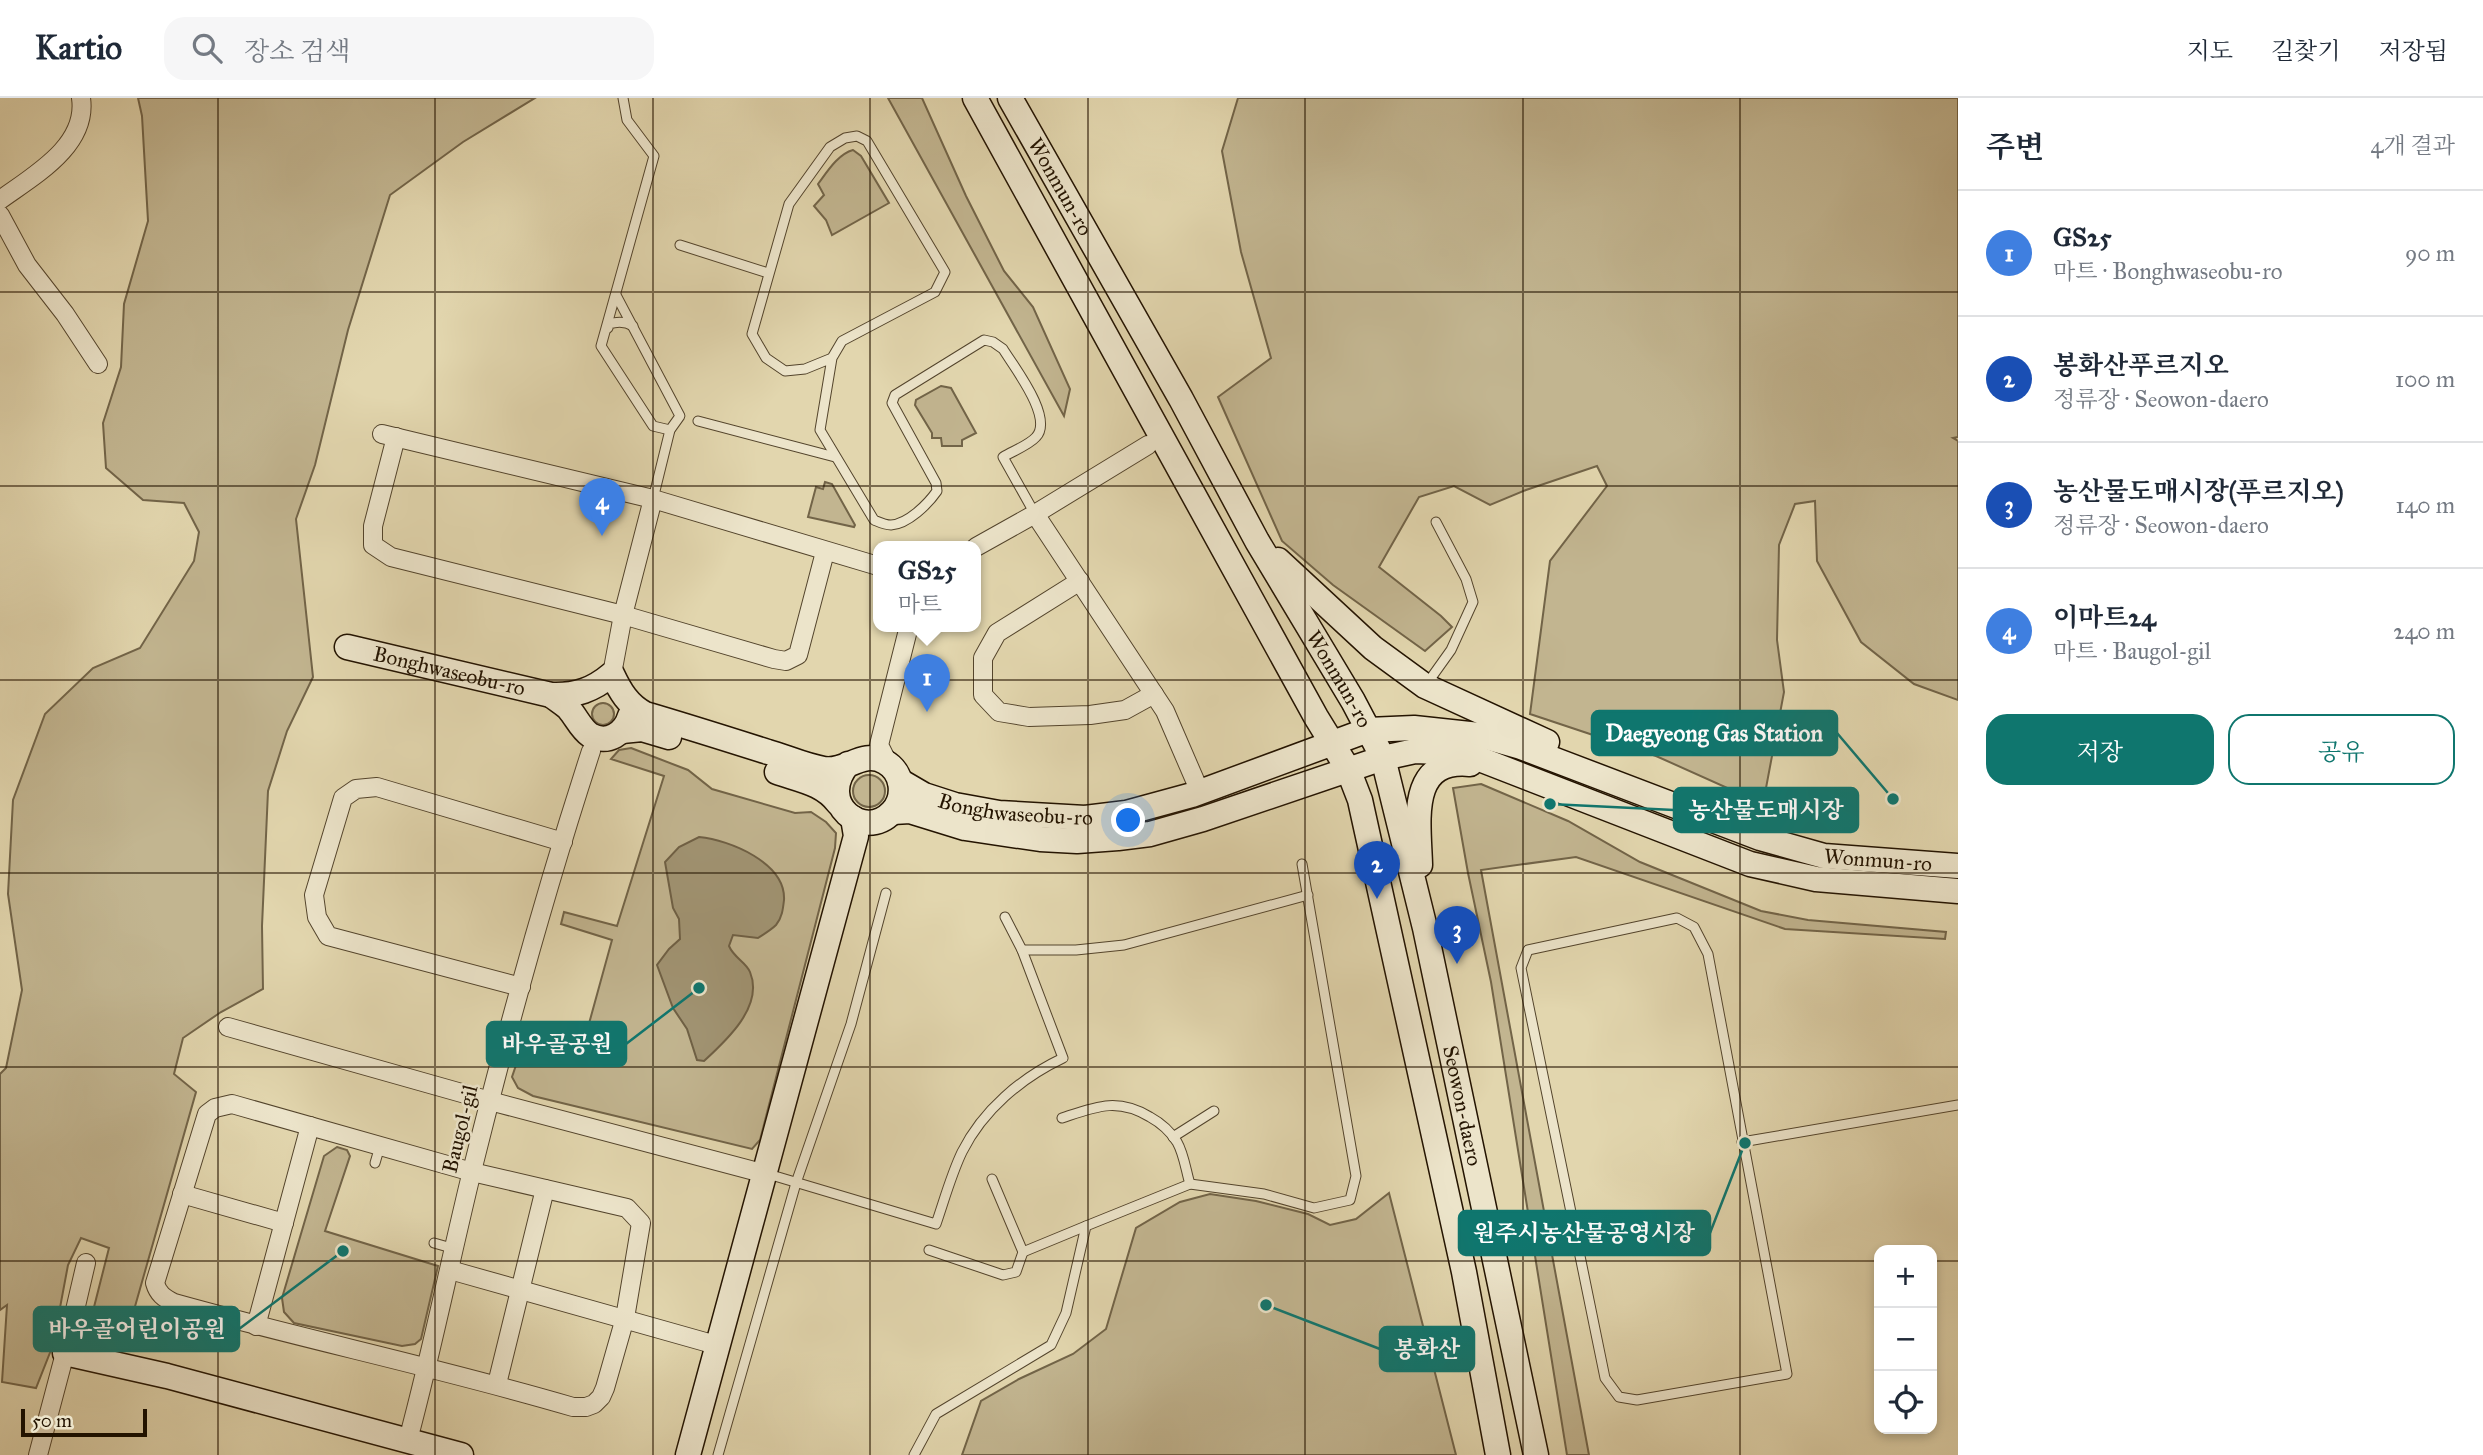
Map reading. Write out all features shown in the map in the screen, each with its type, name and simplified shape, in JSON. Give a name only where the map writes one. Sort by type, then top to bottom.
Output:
[{"type":"street","points":[[0,200],[68,146],[83,113],[81,98]]},
{"type":"street","name":"Wonmun-ro","points":[[975,98],[1348,769]]},
{"type":"street","name":"Wonmun-ro","points":[[1010,98],[1181,399],[1257,541],[1368,730],[1414,728],[1479,735],[1521,747],[1760,838],[1824,856],[1958,866]]},
{"type":"street","points":[[0,215],[27,265],[99,364]]},
{"type":"street","points":[[825,552],[798,655],[786,661],[622,615],[391,557],[373,545],[373,526],[389,436],[653,499],[873,565]]},
{"type":"street","points":[[981,544],[1147,444]]},
{"type":"street","points":[[596,734],[630,716],[609,689],[622,615],[653,499]]},
{"type":"street","points":[[1035,514],[1165,711],[1200,792]]},
{"type":"street","points":[[1257,541],[1373,648],[1424,687],[1760,838]]},
{"type":"street","points":[[1080,581],[997,633],[983,658],[983,695],[999,712],[1029,716],[1090,715],[1125,710],[1154,694]]},
{"type":"street","points":[[863,818],[899,802],[889,763],[908,632]]},
{"type":"street","name":"Bonghwaseobu-ro","points":[[347,647],[551,695]]},
{"type":"street","points":[[596,734],[578,705],[609,689]]},
{"type":"street","points":[[551,695],[570,696],[609,689],[645,714],[826,770],[867,757],[889,763]]},
{"type":"street","points":[[551,695],[596,734],[642,729],[821,786],[863,818]]},
{"type":"street","name":"Bonghwaseobu-ro","points":[[889,763],[924,795],[955,805],[999,813],[1085,818],[1126,813],[1200,792],[1368,730]]},
{"type":"street","name":"Seowon-daero","points":[[1368,730],[1382,758],[1421,915],[1536,1455]]},
{"type":"street","name":"Baugol-gil","points":[[408,1440],[472,1172],[521,986],[596,734]]},
{"type":"street","name":"Wonmun-ro","points":[[1382,758],[1415,751],[1464,753],[1750,864],[1816,880],[1958,891]]},
{"type":"street","name":"Bonghwaseobu-ro","points":[[863,818],[910,810],[965,828],[1040,839],[1077,841],[1118,838],[1150,834],[1203,819],[1382,758]]},
{"type":"street","points":[[852,762],[836,782],[863,818]]},
{"type":"street","points":[[1421,915],[1418,803],[1421,790],[1436,770],[1459,763],[1509,770]]},
{"type":"street","name":"Seowon-daero","points":[[1348,769],[1360,800],[1464,1272],[1498,1455]]},
{"type":"street","points":[[521,986],[328,936],[317,917],[314,895],[343,798],[356,789],[377,787],[563,842]]},
{"type":"street","points":[[688,1455],[716,1345],[766,1174],[863,818]]},
{"type":"street","points":[[228,1027],[766,1174]]},
{"type":"street","points":[[232,1104],[310,1126],[377,1155],[472,1172],[627,1208],[640,1223],[625,1318],[601,1397],[586,1407],[573,1407],[497,1384],[256,1326],[174,1303],[158,1291],[155,1283],[207,1114],[215,1108],[232,1104]]},
{"type":"street","points":[[256,1326],[310,1126]]},
{"type":"street","points":[[497,1384],[545,1189]]},
{"type":"street","points":[[182,1194],[284,1223]]},
{"type":"street","points":[[38,1455],[86,1263]]},
{"type":"street","points":[[450,1270],[716,1345]]},
{"type":"street","points":[[65,1353],[167,1376],[461,1455]]},
{"type":"lane","points":[[623,98],[627,120],[654,156],[601,346],[653,426],[670,430]]},
{"type":"lane","points":[[832,358],[804,369],[785,371],[766,358],[752,334],[789,204],[830,147],[845,138],[857,136],[867,141],[945,272],[935,292],[842,341],[832,358],[820,430],[874,520],[888,525],[895,524],[924,508],[937,491],[936,483],[892,403],[895,395],[984,340],[993,342],[1003,349],[1040,412],[1042,424],[1037,437],[1003,457],[1035,514]]},
{"type":"lane","points":[[680,246],[768,273]]},
{"type":"lane","points":[[616,295],[680,416],[670,430],[653,499]]},
{"type":"lane","points":[[601,346],[609,324],[617,321],[633,326]]},
{"type":"lane","points":[[698,422],[835,457]]},
{"type":"lane","points":[[1424,687],[1451,650],[1473,602],[1466,579],[1436,522]]},
{"type":"lane","points":[[1023,1252],[1190,1184],[1264,1194],[1314,1208],[1350,1199],[1356,1176],[1302,864]]},
{"type":"lane","points":[[718,1455],[796,1183],[851,1024],[886,893]]},
{"type":"lane","points":[[1022,950],[1076,950],[1124,945],[1308,895]]},
{"type":"lane","points":[[766,1174],[936,1224],[961,1153],[988,1112],[1035,1072],[1063,1058],[1022,950],[1005,917]]},
{"type":"lane","points":[[1677,918],[1694,927],[1707,954],[1742,1142],[1787,1374],[1636,1400],[1619,1397],[1605,1378],[1521,968],[1528,950],[1677,918]]},
{"type":"lane","points":[[1062,1118],[1093,1107],[1113,1104],[1136,1108],[1163,1124],[1178,1144],[1190,1184]]},
{"type":"lane","points":[[1742,1142],[1958,1105]]},
{"type":"lane","points":[[1173,1137],[1214,1111]]},
{"type":"lane","points":[[929,1250],[1003,1275],[1016,1272],[1023,1252],[992,1179]]},
{"type":"lane","points":[[914,1455],[936,1414],[1051,1345],[1066,1313],[1086,1226]]},
{"type":"lane","points":[[434,1243],[454,1249]]},
{"type":"shaded area","points":[[138,98],[535,98],[463,142],[390,195],[348,330],[315,465],[296,519],[313,677],[287,731],[268,791],[262,926],[263,989],[221,1012],[183,1038],[174,1074],[196,1092],[132,1317],[114,1334],[93,1311],[109,1248],[81,1238],[68,1265],[53,1345],[36,1388],[2,1382],[7,1305],[0,1310],[0,1074],[6,1068],[22,990],[8,894],[13,800],[45,714],[93,668],[140,648],[194,561],[199,532],[184,503],[143,500],[106,468],[103,423],[121,367],[124,304],[148,221],[142,116]]},
{"type":"shaded area","points":[[888,98],[922,98],[966,196],[1004,271],[1033,307],[1070,389],[1064,416]]},
{"type":"shaded area","points":[[1238,98],[1958,98],[1958,437],[1953,438],[1958,441],[1958,700],[1914,684],[1861,642],[1817,561],[1815,501],[1795,504],[1779,545],[1777,640],[1784,692],[1763,804],[1656,756],[1530,714],[1550,561],[1607,486],[1597,466],[1490,505],[1454,486],[1419,497],[1379,567],[1452,627],[1425,651],[1333,585],[1282,541],[1218,397],[1271,358],[1241,252],[1222,151]]},
{"type":"shaded area","points":[[853,150],[861,156],[889,203],[832,235],[826,220],[814,206],[824,195],[818,184],[838,159]]},
{"type":"shaded area","points":[[941,386],[951,388],[976,433],[962,440],[962,446],[942,446],[941,438],[932,438],[932,433],[915,405],[916,400]]},
{"type":"shaded area","points":[[825,482],[832,484],[854,527],[808,517],[816,487],[823,489]]},
{"type":"shaded area","points":[[599,703],[607,703],[614,710],[614,718],[607,725],[599,725],[592,718],[592,710]]},
{"type":"shaded area","points":[[631,748],[688,770],[712,789],[795,813],[811,812],[836,833],[835,848],[760,1140],[752,1149],[533,1096],[518,1088],[512,1077],[526,1036],[582,1049],[612,940],[561,924],[564,912],[617,926],[664,776],[611,759],[619,750]]},
{"type":"shaded area","points":[[869,775],[880,780],[885,791],[880,802],[869,807],[858,802],[853,791],[858,780]]},
{"type":"shaded area","points":[[1481,784],[1568,821],[1640,862],[1761,911],[1808,920],[1946,932],[1945,939],[1785,929],[1576,857],[1481,870],[1589,1455],[1567,1455],[1491,982],[1453,788]]},
{"type":"shaded area","points":[[699,837],[726,843],[754,856],[776,875],[784,900],[780,919],[767,932],[758,938],[733,935],[729,946],[750,972],[752,997],[748,1010],[732,1033],[704,1061],[697,1060],[687,1029],[673,1008],[657,965],[680,939],[679,919],[673,908],[665,862],[679,847]]},
{"type":"shaded area","points":[[337,1147],[347,1150],[350,1156],[325,1231],[438,1266],[421,1339],[415,1344],[402,1346],[294,1323],[284,1312],[282,1298],[324,1156]]},
{"type":"shaded area","points":[[1389,1193],[1456,1455],[962,1455],[981,1401],[1019,1379],[1073,1354],[1106,1329],[1136,1228],[1180,1202],[1210,1194],[1256,1201],[1308,1214],[1330,1225],[1356,1219]]},
{"type":"place","name":"이마트24","points":[[602,536]]},
{"type":"place","name":"GS25","points":[[927,712]]},
{"type":"place","name":"Daegyeong Gas Station","points":[[1893,799]]},
{"type":"place","name":"농산물도매시장","points":[[1550,804]]},
{"type":"place","name":"봉화산푸르지오","points":[[1377,899]]},
{"type":"place","name":"농산물도매시장(푸르지오)","points":[[1457,964]]},
{"type":"place","name":"바우골공원","points":[[699,988]]},
{"type":"place","name":"원주시농산물공영시장","points":[[1745,1143]]},
{"type":"place","name":"바우골어린이공원","points":[[343,1251]]},
{"type":"place","name":"봉화산","points":[[1266,1305]]}]
